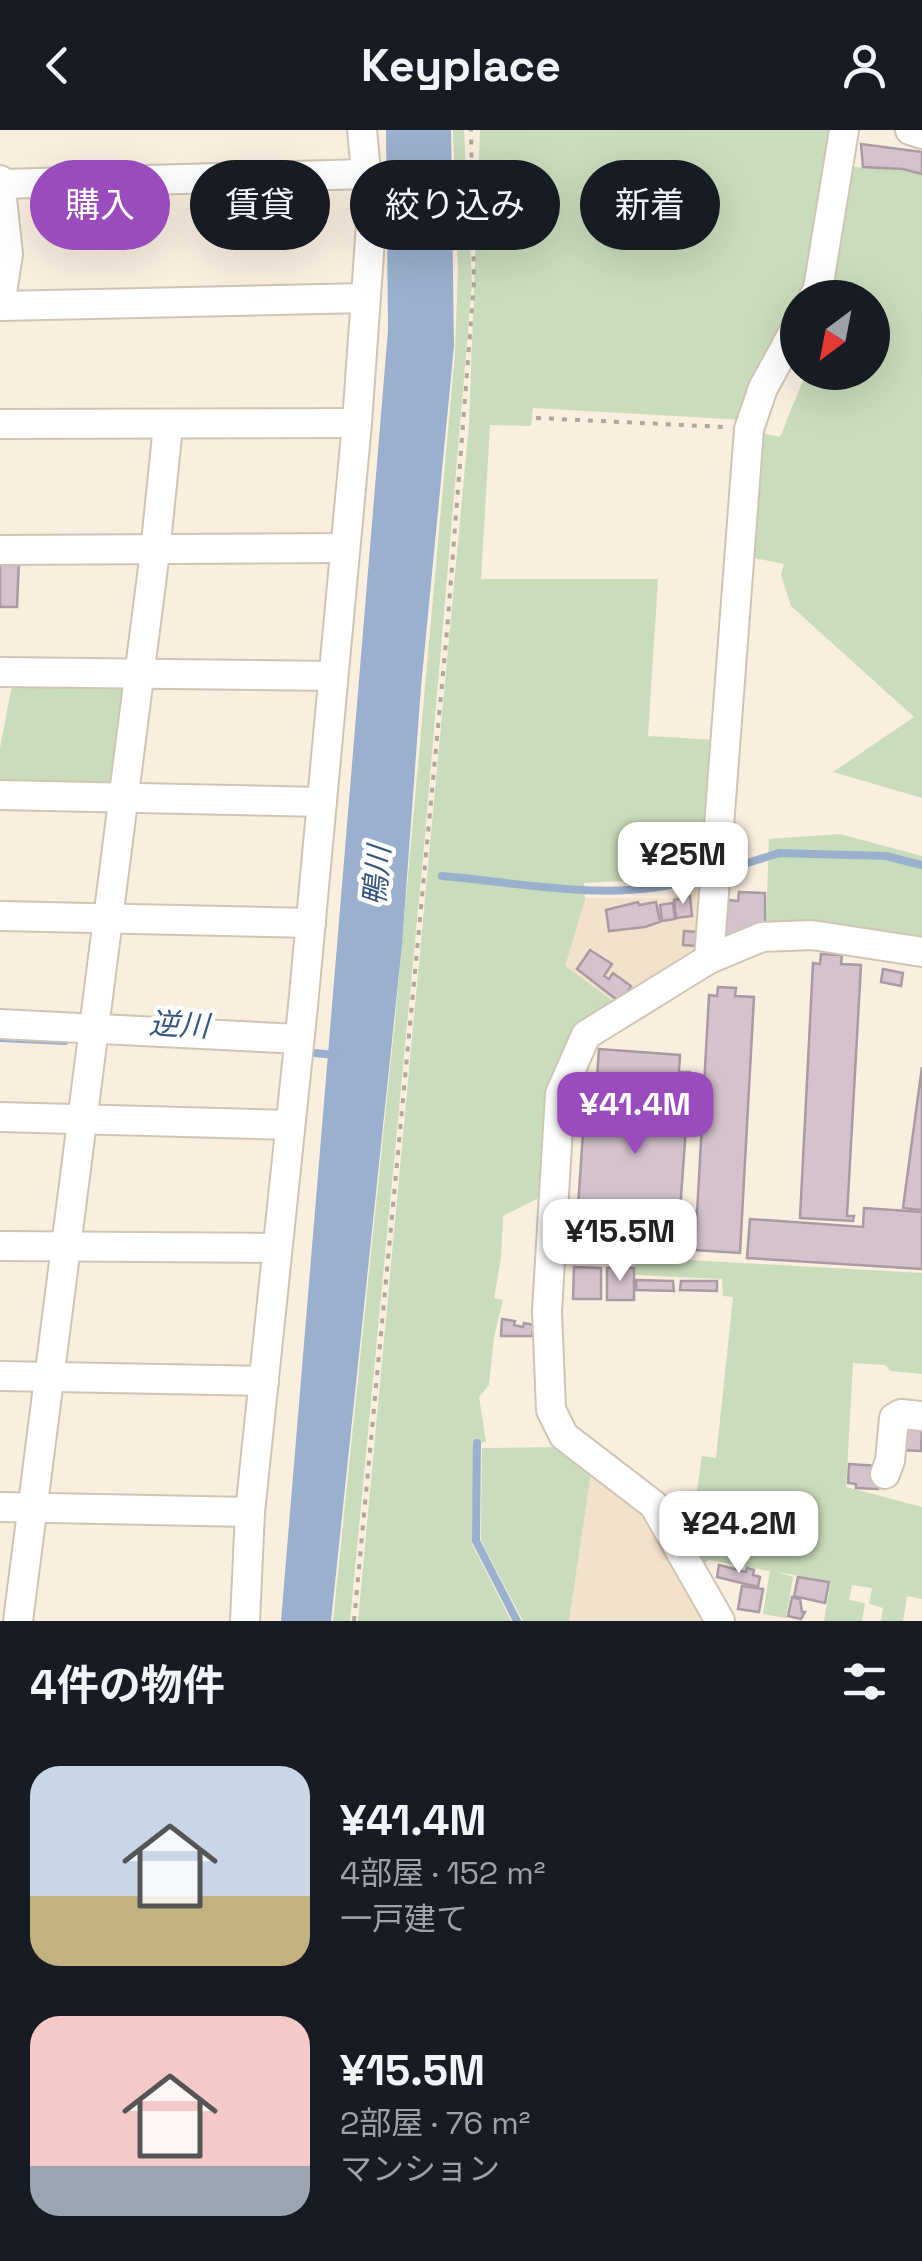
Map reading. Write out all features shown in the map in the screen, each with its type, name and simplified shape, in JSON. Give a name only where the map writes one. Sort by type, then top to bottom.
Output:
[{"type":"street","points":[[362,130],[365,160]]},
{"type":"street","points":[[819,280],[844,130]]},
{"type":"street","points":[[910,130],[922,134]]},
{"type":"street","points":[[350,174],[0,182],[8,254],[0,306],[366,298]]},
{"type":"street","points":[[245,1621],[250,1512],[311,923],[370,250]]},
{"type":"street","points":[[709,959],[749,428],[763,388],[780,357]]},
{"type":"street","points":[[0,424],[357,423]]},
{"type":"street","points":[[18,1621],[168,426]]},
{"type":"street","points":[[0,550],[346,548]]},
{"type":"street","points":[[0,672],[334,676]]},
{"type":"street","points":[[0,795],[322,802]]},
{"type":"street","points":[[0,916],[311,923]]},
{"type":"street","points":[[727,1620],[654,1505],[564,1436],[551,1410],[548,1311],[560,1094],[586,1035],[709,959],[762,936],[812,935],[922,952]]},
{"type":"street","points":[[0,1024],[91,1038],[298,1048]]},
{"type":"street","points":[[0,1117],[290,1124]]},
{"type":"street","points":[[0,1246],[278,1248]]},
{"type":"street","points":[[0,1376],[264,1381]]},
{"type":"street","points":[[885,1474],[894,1418],[901,1414],[922,1416]]},
{"type":"street","points":[[0,1507],[250,1512]]},
{"type":"path","points":[[354,1621],[447,630],[470,340],[474,282],[471,130]]},
{"type":"path","points":[[536,418],[749,428]]},
{"type":"shaded area","points":[[707,880],[698,955],[613,1001],[564,966],[585,898],[671,898]]},
{"type":"shaded area","points":[[591,1473],[646,1511],[710,1621],[569,1621]]},
{"type":"green space","points":[[453,130],[464,130],[466,160],[454,160]]},
{"type":"green space","points":[[480,130],[839,130],[808,280],[780,280],[780,347],[746,420],[533,408],[531,426],[490,425],[481,579],[658,579],[648,736],[718,740],[708,867],[675,878],[584,883],[585,900],[565,966],[613,1001],[584,1024],[547,1200],[537,1199],[503,1216],[494,1298],[503,1300],[489,1385],[479,1397],[486,1442],[474,1443],[472,1544],[511,1621],[358,1621],[469,424],[476,250],[560,250],[560,160],[479,160]]},
{"type":"green space","points":[[852,167],[903,169],[922,174],[922,798],[833,772],[914,717],[791,606],[781,575],[784,564],[745,556],[756,432],[780,437],[799,390],[890,390],[890,280],[835,280]]},
{"type":"green space","points":[[457,250],[470,250],[472,284],[424,847],[350,1621],[333,1621],[395,1021],[455,353]]},
{"type":"green space","points":[[13,680],[125,683],[113,788],[0,786],[0,748]]},
{"type":"green space","points":[[840,834],[922,856],[922,946],[766,924],[769,839]]},
{"type":"green space","points":[[635,1257],[922,1273],[922,1374],[891,1371],[885,1365],[853,1363],[846,1487],[922,1507],[922,1599],[907,1596],[903,1621],[881,1621],[883,1608],[869,1604],[872,1588],[852,1585],[849,1600],[865,1603],[862,1621],[824,1621],[831,1581],[777,1572],[793,1577],[786,1618],[763,1614],[770,1571],[709,1560],[702,1564],[689,1546],[702,1456],[716,1458],[733,1297],[723,1296],[722,1279],[635,1275]]},
{"type":"green space","points":[[557,1447],[591,1473],[569,1621],[523,1621],[481,1541],[482,1448]]},
{"type":"water","points":[[386,130],[451,130],[451,160],[386,160]]},
{"type":"water","name":"鴨川","points":[[387,250],[453,250],[454,346],[421,687],[402,945],[331,1621],[281,1621],[388,330]]},
{"type":"building","points":[[861,144],[922,152],[922,174],[863,167]]},
{"type":"building","points":[[0,559],[19,560],[17,607],[0,607]]},
{"type":"building","points":[[739,892],[765,893],[765,932],[725,943],[723,906],[728,906],[728,900],[738,901]]},
{"type":"building","points":[[690,896],[692,916],[676,918],[674,900]]},
{"type":"building","points":[[656,902],[660,922],[609,931],[606,910]]},
{"type":"building","points":[[673,903],[675,919],[662,921],[660,905]]},
{"type":"building","points":[[684,931],[698,932],[697,946],[683,945]]},
{"type":"building","points":[[590,950],[612,964],[604,976],[609,979],[613,973],[631,986],[625,996],[617,1000],[577,969]]},
{"type":"building","points":[[821,954],[842,955],[841,964],[861,965],[847,1216],[854,1216],[853,1221],[800,1218],[813,963],[820,964]]},
{"type":"building","points":[[883,969],[903,973],[901,986],[881,982]]},
{"type":"building","points":[[718,987],[736,988],[735,996],[754,997],[740,1253],[695,1250],[709,995],[717,996]]},
{"type":"building","points":[[599,1049],[680,1055],[679,1072],[690,1072],[680,1211],[696,1212],[693,1253],[619,1248],[618,1254],[575,1251],[584,1118],[594,1119]]},
{"type":"building","points":[[922,1067],[922,1210],[903,1208]]},
{"type":"building","points":[[864,1208],[922,1212],[922,1269],[747,1258],[750,1219],[863,1227]]},
{"type":"building","points":[[574,1267],[601,1268],[601,1299],[573,1299]]},
{"type":"building","points":[[607,1268],[634,1268],[634,1300],[607,1300]]},
{"type":"building","points":[[636,1280],[673,1281],[674,1291],[636,1290]]},
{"type":"building","points":[[681,1281],[717,1281],[717,1291],[680,1290]]},
{"type":"building","points":[[502,1319],[523,1327],[524,1323],[534,1325],[532,1336],[501,1336]]},
{"type":"building","points":[[900,1429],[922,1430],[921,1451],[899,1450]]},
{"type":"building","points":[[849,1464],[879,1466],[878,1489],[856,1488],[856,1484],[848,1483]]},
{"type":"building","points":[[719,1565],[746,1572],[747,1568],[754,1570],[753,1575],[760,1577],[758,1587],[717,1577]]},
{"type":"building","points":[[798,1577],[829,1582],[825,1603],[794,1596]]},
{"type":"building","points":[[742,1586],[763,1589],[759,1612],[738,1609]]},
{"type":"building","points":[[792,1597],[800,1599],[805,1612],[801,1619],[788,1616]]},
{"type":"waterway","name":"逆川","points":[[741,865],[779,853],[886,856],[922,865]]},
{"type":"waterway","name":"逆川","points":[[442,876],[603,891],[666,886],[697,878]]},
{"type":"waterway","name":"逆川","points":[[0,1038],[65,1041]]},
{"type":"waterway","name":"逆川","points":[[304,1052],[335,1055]]},
{"type":"waterway","points":[[477,1443],[476,1541],[517,1621]]}]
